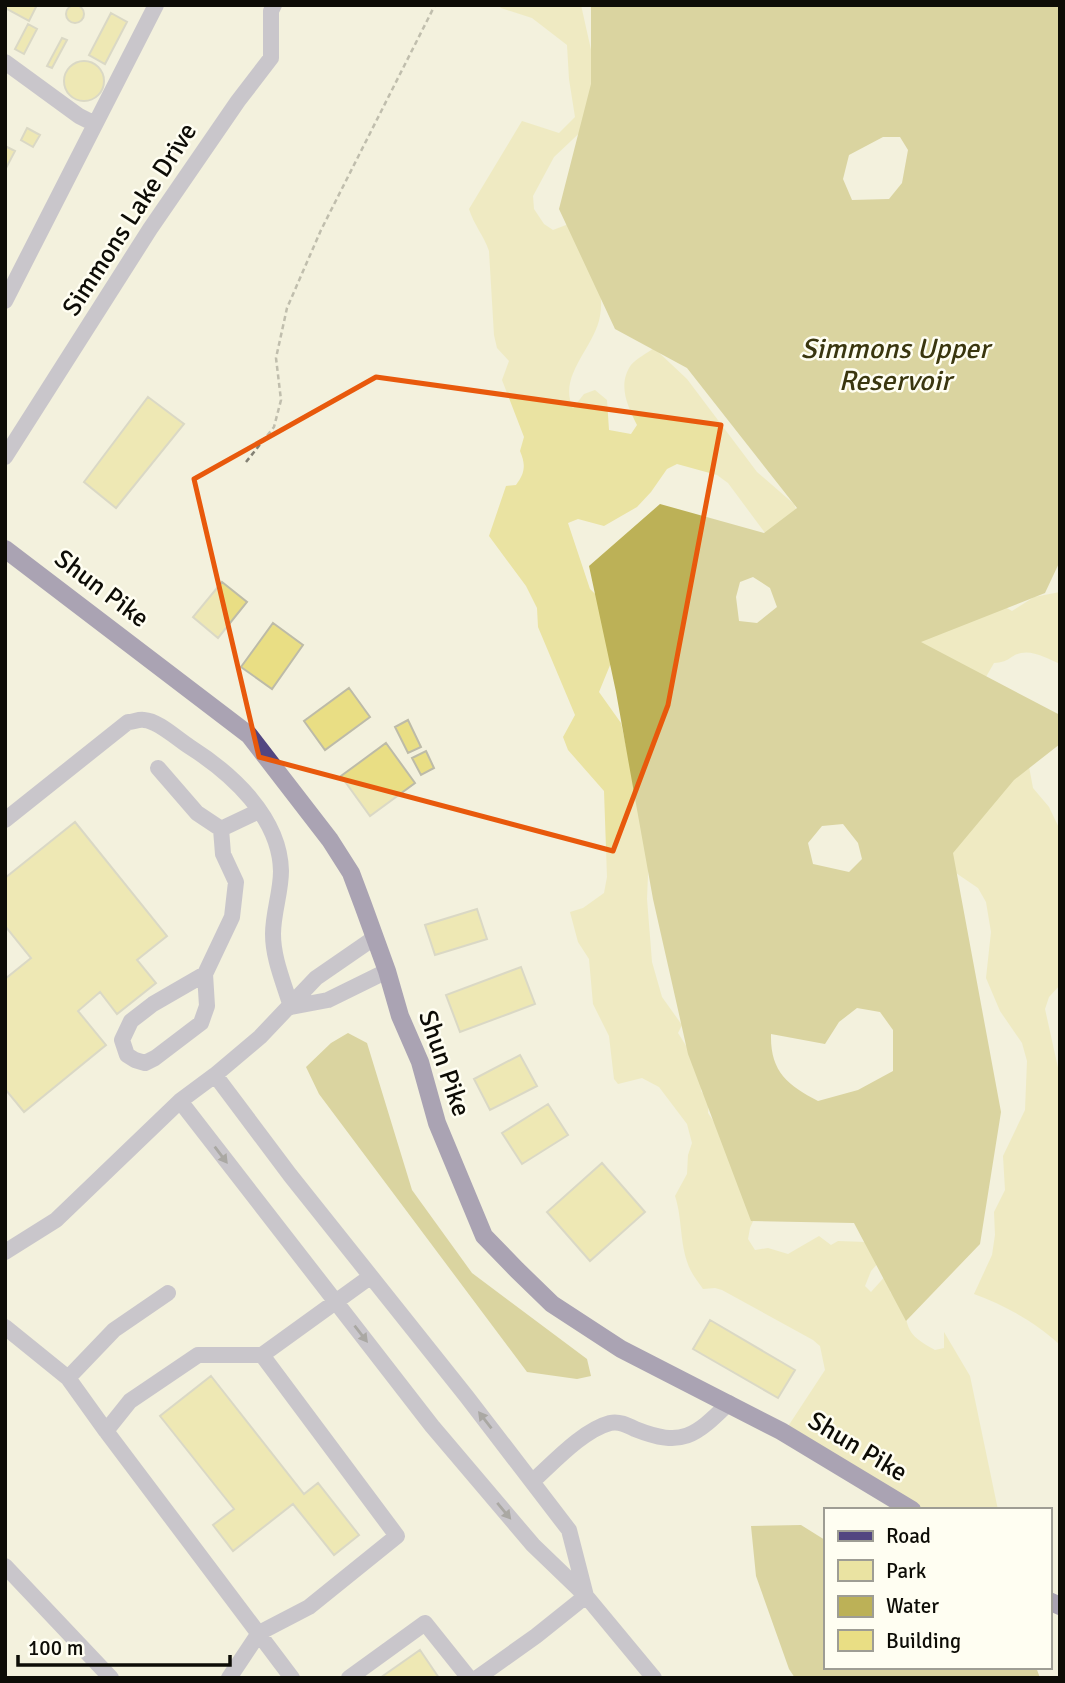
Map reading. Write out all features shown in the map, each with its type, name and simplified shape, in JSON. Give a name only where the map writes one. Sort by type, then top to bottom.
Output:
[{"type":"main road","name":"Shun Pike","points":[[5,549],[249,734],[330,840],[351,873],[387,971],[400,1016],[420,1062],[437,1123],[484,1236],[552,1304],[580,1324],[621,1349],[781,1431],[909,1508]]},
{"type":"street","points":[[5,301],[156,5]]},
{"type":"street","name":"Simmons Lake Drive","points":[[5,457],[150,229],[238,101],[271,58],[271,11],[274,5]]},
{"type":"street","points":[[5,62],[79,116],[95,124]]},
{"type":"street","points":[[5,820],[128,722],[145,719],[214,763],[237,783],[259,811],[278,848],[281,871],[273,934],[275,957],[291,1007]]},
{"type":"street","points":[[158,768],[197,813],[221,829]]},
{"type":"street","points":[[221,829],[259,811]]},
{"type":"street","points":[[205,974],[177,989],[131,1021],[122,1040],[127,1055],[145,1063],[201,1023],[207,1006],[205,974],[232,917],[236,882],[223,854],[221,829]]},
{"type":"street","points":[[5,1252],[56,1220],[180,1101],[291,1007],[316,978],[374,938]]},
{"type":"street","points":[[291,1007],[328,1000],[387,971]]},
{"type":"street","points":[[215,1074],[370,1277],[533,1481],[569,1531],[586,1596]]},
{"type":"street","points":[[180,1101],[432,1426],[533,1545],[586,1596],[654,1678]]},
{"type":"street","points":[[106,1431],[130,1401],[198,1355],[262,1354],[370,1277]]},
{"type":"street","points":[[68,1378],[114,1330],[169,1293]]},
{"type":"street","points":[[5,1327],[68,1378],[292,1678]]},
{"type":"street","points":[[229,1678],[259,1633],[309,1607],[397,1536],[262,1354]]},
{"type":"street","points":[[533,1481],[598,1428],[612,1422],[623,1423],[671,1440],[690,1436],[729,1403]]},
{"type":"street","points":[[5,1566],[111,1678]]},
{"type":"street","points":[[477,1678],[586,1596]]},
{"type":"street","points":[[349,1678],[425,1623],[469,1678]]},
{"type":"path","points":[[246,463],[274,427],[281,400],[275,358],[287,308],[326,219],[435,5]]},
{"type":"highlighted area","points":[[376,377],[721,425],[668,705],[613,851],[259,757],[194,479]]},
{"type":"green space","points":[[498,5],[581,5],[596,72],[589,124],[554,157],[533,196],[534,209],[544,224],[553,230],[574,222],[598,280],[600,316],[597,328],[573,373],[569,396],[573,408],[584,394],[595,390],[607,400],[609,430],[631,434],[637,425],[625,396],[625,380],[631,365],[654,348],[687,379],[757,472],[794,504],[801,522],[774,545],[728,483],[717,475],[677,464],[667,469],[637,507],[604,526],[578,519],[568,523],[590,589],[611,609],[622,636],[599,692],[621,723],[649,850],[647,899],[652,962],[662,997],[682,1025],[678,1033],[705,1076],[701,1091],[709,1101],[708,1113],[764,1197],[748,1239],[755,1250],[768,1248],[788,1254],[819,1236],[831,1245],[838,1241],[865,1242],[908,1230],[871,1271],[865,1286],[871,1292],[889,1272],[898,1282],[890,1292],[904,1304],[909,1327],[915,1337],[935,1350],[944,1348],[944,1332],[970,1376],[998,1508],[908,1508],[785,1431],[825,1370],[820,1346],[722,1290],[703,1289],[687,1262],[675,1196],[687,1174],[692,1143],[687,1124],[659,1087],[642,1078],[618,1084],[614,1079],[609,1036],[593,1004],[589,959],[578,942],[570,912],[583,908],[604,893],[607,877],[604,791],[568,750],[563,737],[575,715],[538,627],[537,608],[526,586],[489,536],[506,486],[516,485],[523,473],[520,451],[524,437],[502,380],[509,361],[497,348],[494,335],[489,251],[469,209],[522,121],[559,133],[575,117],[567,45],[532,18]]},
{"type":"green space","points":[[1060,592],[1060,664],[1036,654],[1021,653],[994,663],[983,682],[921,643],[914,619],[987,597],[1012,611],[1034,597]]},
{"type":"green space","points":[[1024,740],[1033,788],[1049,807],[1060,830],[1060,985],[1049,997],[1045,1009],[1060,1077],[1060,1345],[1019,1315],[974,1294],[992,1255],[994,1212],[1005,1190],[1003,1156],[1025,1110],[1027,1061],[1022,1043],[1000,1011],[986,978],[991,932],[986,902],[978,888],[953,871],[947,848]]},
{"type":"water","name":"Simmons Upper Reservoir","points":[[591,5],[1060,5],[1060,561],[1045,593],[921,642],[1060,715],[1060,744],[1014,780],[953,853],[1001,1112],[980,1244],[906,1321],[854,1223],[751,1221],[688,1054],[653,899],[616,692],[589,566],[660,504],[764,533],[797,508],[687,368],[615,329],[559,209],[591,84]],"holes":[[[883,137],[900,137],[908,150],[902,183],[889,199],[852,200],[843,179],[849,155]],[[753,577],[770,588],[777,607],[757,623],[739,621],[736,597],[740,582]],[[843,824],[858,843],[862,859],[849,872],[813,864],[808,843],[822,826]],[[857,1008],[880,1012],[893,1030],[893,1071],[858,1090],[818,1101],[797,1089],[782,1075],[771,1047],[771,1034],[825,1044],[839,1022]]]},
{"type":"water","points":[[348,1033],[367,1043],[412,1190],[472,1273],[587,1359],[591,1376],[577,1379],[527,1372],[319,1094],[306,1067],[331,1043]]},
{"type":"water","points":[[801,1525],[824,1539],[824,1669],[1037,1669],[1040,1678],[795,1678],[789,1669],[756,1576],[751,1526]]},
{"type":"building","points":[[5,5],[37,5],[29,21],[5,8]]},
{"type":"building","points":[[75,5],[83,10],[84,14],[79,22],[75,23],[67,18],[66,14],[71,6]]},
{"type":"building","points":[[111,13],[127,22],[105,64],[89,55]]},
{"type":"building","points":[[28,24],[37,29],[24,54],[15,49]]},
{"type":"building","points":[[62,38],[67,40],[52,68],[47,66]]},
{"type":"building","points":[[84,61],[92,62],[98,67],[103,73],[103,89],[98,95],[92,100],[84,101],[76,100],[70,95],[65,89],[64,81],[65,73],[70,67],[76,62]]},
{"type":"building","points":[[27,128],[40,135],[33,147],[21,140]]},
{"type":"building","points":[[5,146],[15,151],[5,170]]},
{"type":"building","points":[[148,397],[184,424],[116,508],[84,482]]},
{"type":"building","points":[[222,582],[247,602],[218,638],[193,617]]},
{"type":"building","points":[[273,623],[303,645],[272,689],[241,667]]},
{"type":"building","points":[[349,688],[370,717],[325,750],[304,721]]},
{"type":"building","points":[[408,720],[421,747],[408,753],[395,727]]},
{"type":"building","points":[[386,743],[415,783],[370,816],[341,776]]},
{"type":"building","points":[[426,751],[434,768],[421,775],[412,758]]},
{"type":"building","points":[[75,822],[167,936],[137,960],[156,983],[117,1014],[100,992],[78,1011],[106,1045],[24,1112],[5,1089],[5,979],[31,958],[5,926],[5,878]]},
{"type":"building","points":[[477,909],[487,939],[435,955],[425,925]]},
{"type":"building","points":[[521,967],[535,1004],[460,1032],[446,995]]},
{"type":"building","points":[[520,1055],[537,1086],[490,1110],[474,1079]]},
{"type":"building","points":[[548,1104],[568,1135],[522,1164],[502,1133]]},
{"type":"building","points":[[602,1163],[645,1212],[590,1261],[547,1212]]},
{"type":"building","points":[[710,1320],[795,1370],[778,1398],[693,1349]]},
{"type":"building","points":[[211,1376],[304,1494],[318,1483],[359,1535],[334,1555],[293,1504],[233,1551],[213,1525],[234,1509],[160,1416]]},
{"type":"building","points":[[420,1650],[439,1678],[380,1678]]}]
